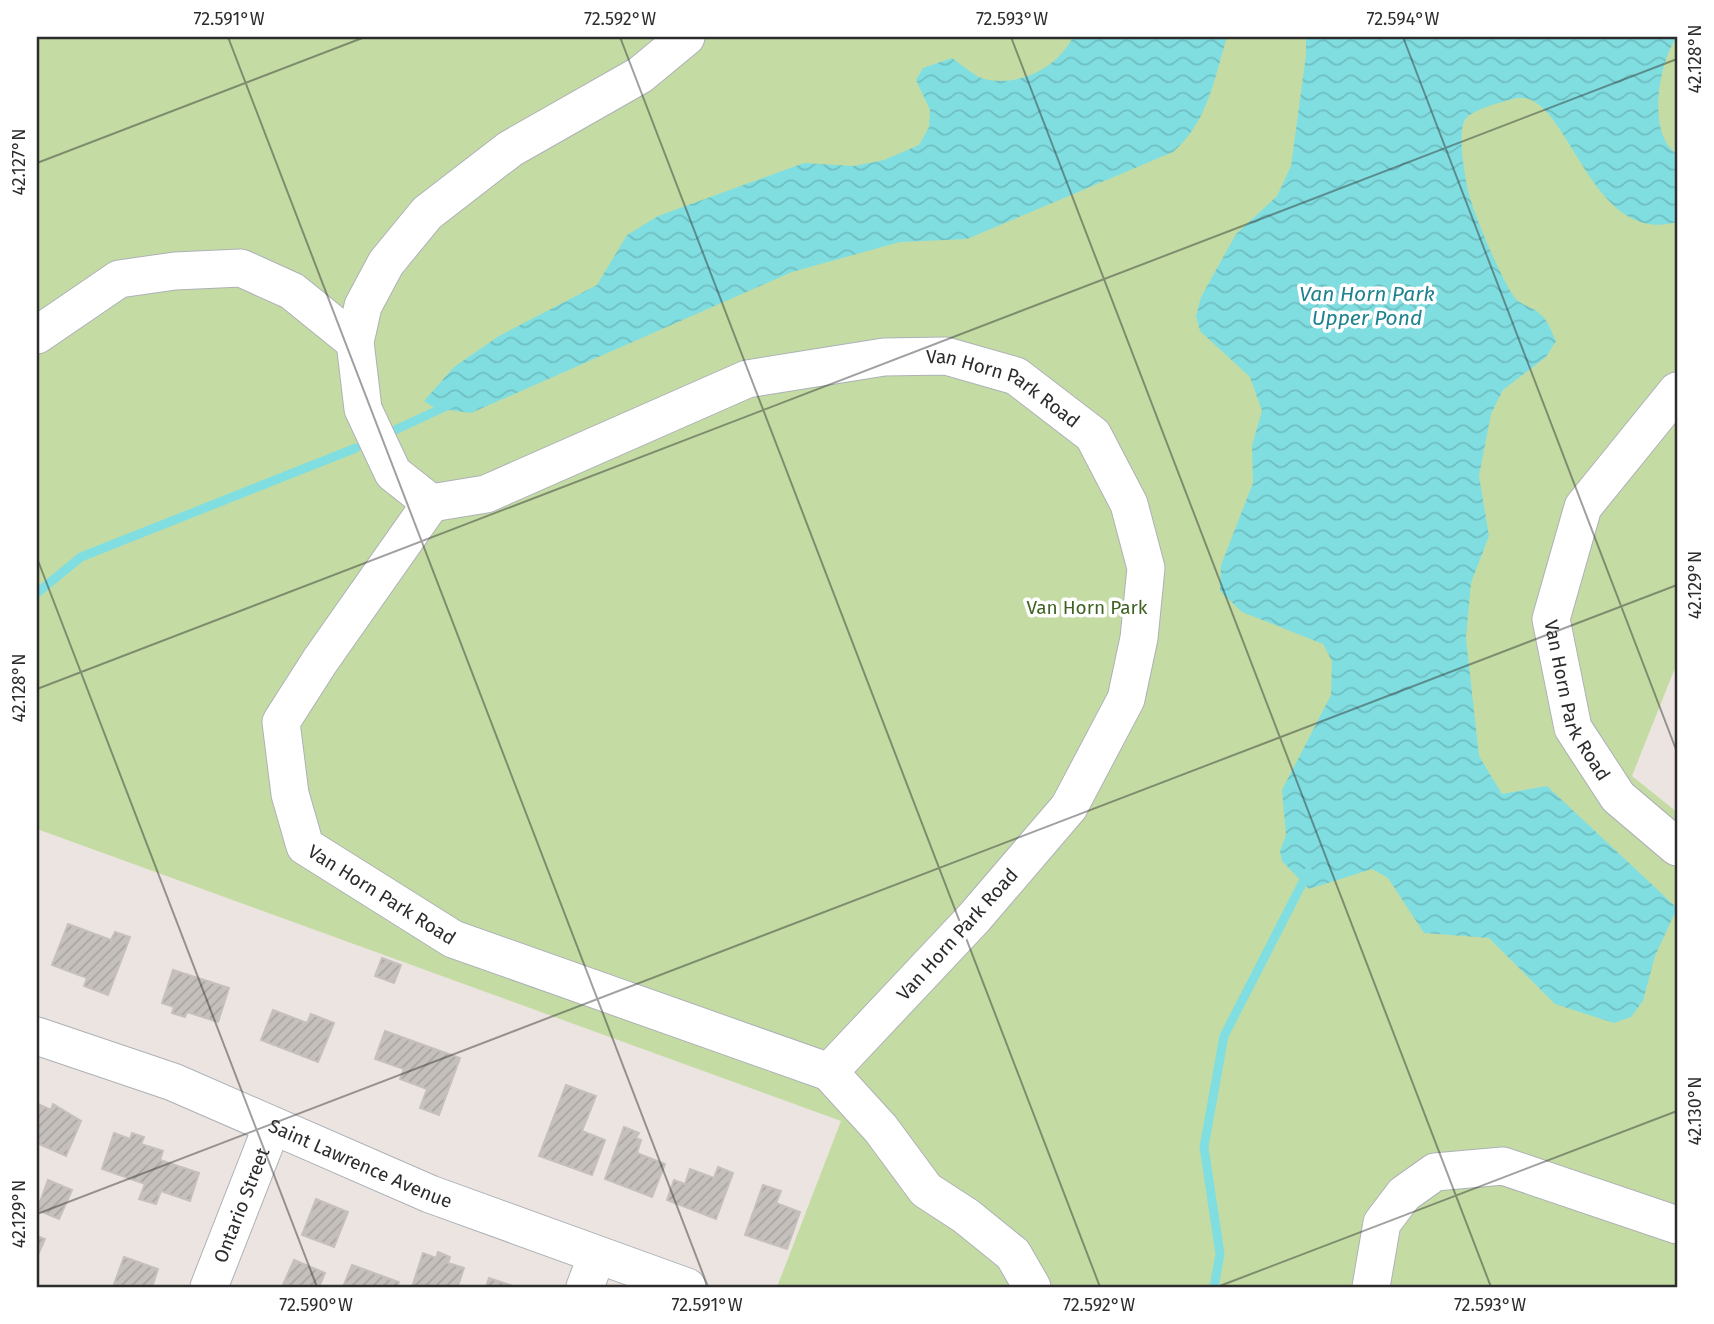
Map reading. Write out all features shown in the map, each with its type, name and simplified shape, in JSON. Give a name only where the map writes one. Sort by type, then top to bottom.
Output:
[{"type":"street","points":[[431,503],[393,473],[363,409],[355,342],[363,306],[386,262],[427,213],[510,149],[640,75],[686,37]]},
{"type":"street","points":[[37,335],[119,279],[175,271],[241,268],[292,291],[355,342]]},
{"type":"street","name":"Van Horn Park Road","points":[[829,1072],[974,918],[1069,807],[1126,699],[1139,638],[1146,568],[1129,504],[1093,435],[1016,376],[946,356],[884,358],[747,379],[486,494],[431,503],[320,661],[282,722],[290,794],[305,846],[453,939],[829,1072],[881,1129],[926,1190],[966,1216],[1013,1254],[1032,1287]]},
{"type":"street","name":"Van Horn Park Road","points":[[1677,391],[1583,507],[1551,619],[1573,728],[1618,797],[1677,847]]},
{"type":"street","name":"Saint Lawrence Avenue","points":[[37,1036],[173,1082],[430,1194],[591,1271],[687,1287]]},
{"type":"street","name":"Ontario Street","points":[[209,1287],[272,1126]]},
{"type":"street","points":[[1371,1287],[1382,1223],[1404,1195],[1435,1172],[1503,1166],[1677,1225]]},
{"type":"green space","name":"Van Horn Park","points":[[37,37],[1677,37],[1677,663],[1632,776],[1677,812],[1677,1287],[777,1287],[841,1121],[37,829]]},
{"type":"water","points":[[1073,37],[1227,37],[1202,114],[1185,140],[1173,152],[967,239],[900,242],[792,272],[471,413],[435,408],[424,401],[454,367],[499,336],[597,285],[627,235],[658,216],[804,163],[854,166],[884,160],[919,145],[929,127],[930,110],[916,80],[923,68],[952,58],[984,79],[1011,80],[1036,73],[1047,66],[1066,48]]},
{"type":"water","name":"Van Horn Park Upper Pond","points":[[1306,37],[1677,37],[1661,79],[1659,115],[1661,131],[1667,144],[1677,154],[1677,222],[1646,223],[1621,211],[1600,190],[1549,115],[1532,100],[1513,99],[1468,116],[1462,135],[1469,194],[1498,266],[1517,300],[1543,317],[1556,341],[1546,357],[1503,390],[1491,414],[1479,476],[1489,536],[1471,583],[1466,638],[1479,756],[1502,794],[1547,786],[1677,908],[1655,956],[1643,1001],[1631,1017],[1614,1023],[1555,1004],[1489,938],[1424,933],[1388,878],[1372,869],[1309,889],[1282,861],[1280,851],[1286,835],[1282,790],[1331,695],[1332,661],[1323,644],[1242,612],[1220,591],[1221,565],[1253,483],[1252,445],[1262,411],[1250,377],[1200,331],[1196,316],[1201,297],[1236,234],[1277,196],[1291,166]]},
{"type":"building","points":[[68,924],[111,940],[115,932],[130,937],[108,995],[84,986],[87,978],[52,965]]},
{"type":"building","points":[[382,958],[401,965],[394,983],[375,976]]},
{"type":"building","points":[[173,970],[229,988],[218,1022],[187,1012],[185,1017],[172,1013],[174,1007],[162,1003]]},
{"type":"building","points":[[273,1010],[307,1023],[311,1014],[334,1023],[318,1062],[261,1040]]},
{"type":"building","points":[[385,1031],[460,1058],[439,1115],[420,1108],[427,1089],[400,1079],[404,1069],[375,1059]]},
{"type":"building","points":[[566,1085],[596,1096],[582,1131],[605,1140],[592,1175],[539,1156]]},
{"type":"building","points":[[38,1104],[51,1110],[53,1104],[81,1121],[66,1156],[37,1143]]},
{"type":"building","points":[[624,1127],[639,1133],[636,1138],[641,1140],[637,1153],[665,1164],[652,1197],[605,1179]]},
{"type":"building","points":[[114,1133],[130,1139],[132,1133],[144,1137],[141,1144],[163,1151],[160,1160],[199,1173],[190,1201],[161,1191],[156,1204],[139,1199],[145,1184],[102,1169]]},
{"type":"building","points":[[718,1167],[733,1173],[716,1219],[667,1200],[674,1180],[685,1184],[690,1169],[714,1178]]},
{"type":"building","points":[[48,1180],[72,1190],[59,1219],[37,1210]]},
{"type":"building","points":[[763,1185],[781,1191],[776,1203],[800,1212],[787,1249],[745,1235]]},
{"type":"building","points":[[316,1199],[348,1212],[334,1247],[302,1235]]},
{"type":"building","points":[[37,1236],[45,1239],[37,1257]]},
{"type":"building","points":[[438,1252],[450,1257],[448,1263],[464,1268],[458,1286],[463,1287],[412,1287],[423,1253],[436,1258]]},
{"type":"building","points":[[124,1257],[158,1269],[152,1287],[113,1287]]},
{"type":"building","points":[[294,1260],[325,1273],[319,1287],[282,1287]]},
{"type":"building","points":[[352,1265],[399,1282],[397,1287],[343,1287]]},
{"type":"building","points":[[489,1278],[516,1287],[486,1287]]},
{"type":"waterway","points":[[395,430],[451,404]]},
{"type":"waterway","points":[[37,593],[81,557],[356,448]]},
{"type":"waterway","points":[[1214,1287],[1220,1254],[1204,1147],[1224,1036],[1308,872]]}]
